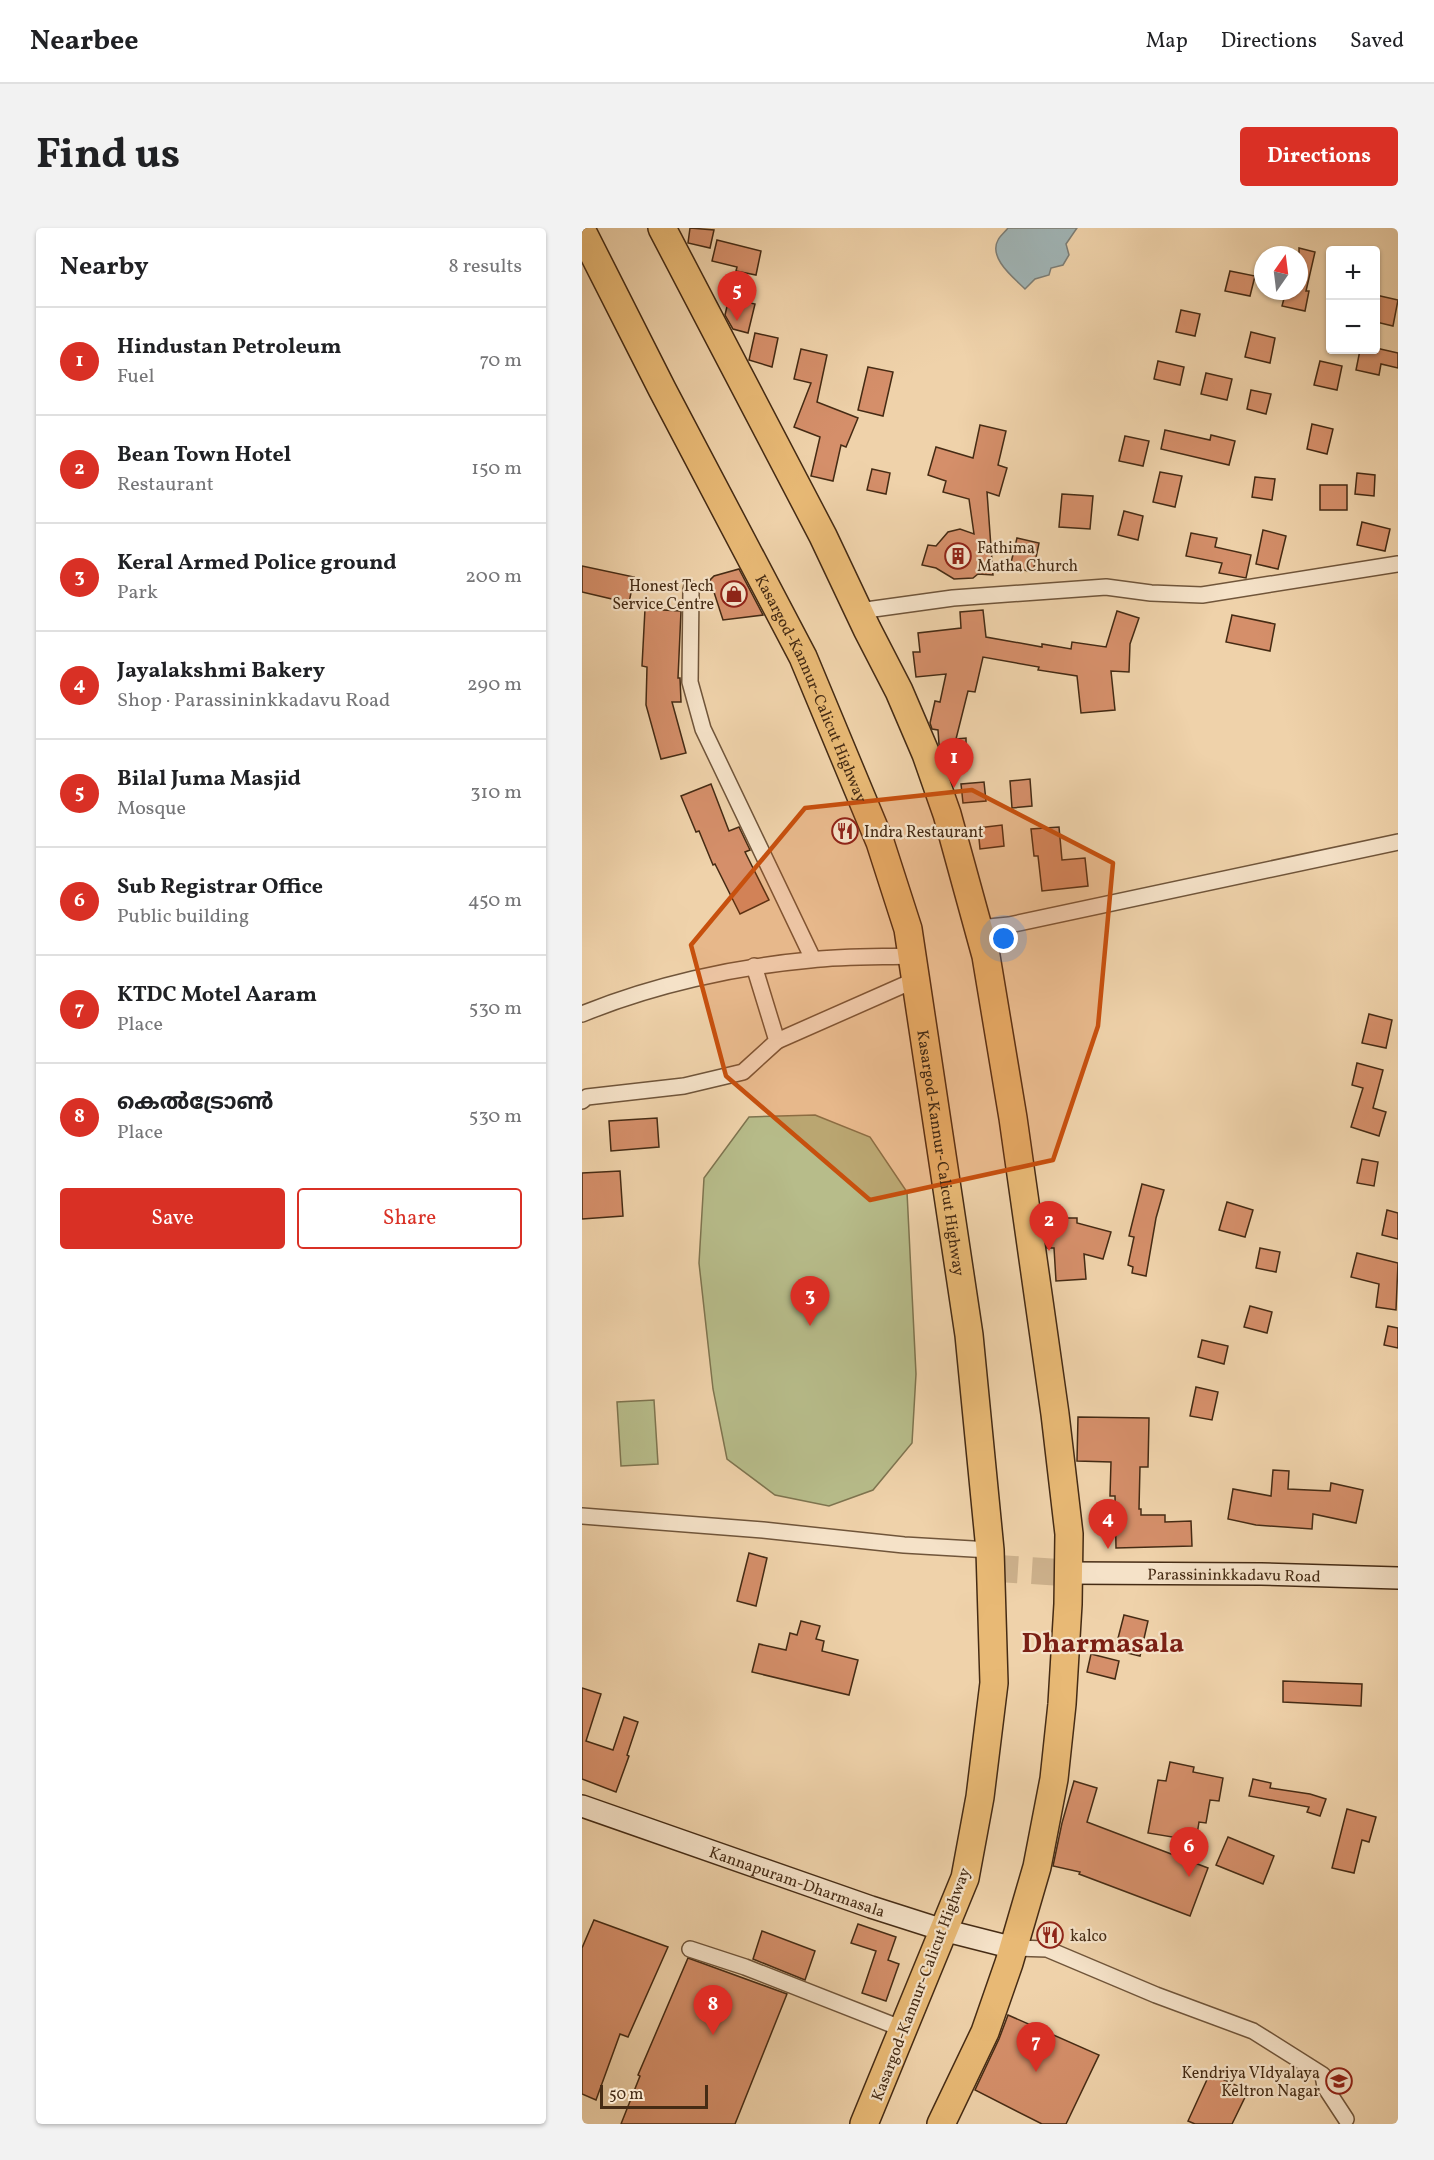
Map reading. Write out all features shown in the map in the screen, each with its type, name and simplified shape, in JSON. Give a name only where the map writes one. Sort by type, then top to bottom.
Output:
[{"type":"highway","points":[[662,228],[823,536],[899,691],[926,754],[948,814],[986,956],[1013,1118],[1055,1414],[1069,1534],[1062,1704],[1054,1779],[1037,1868],[1014,1948],[985,2031],[941,2124]]},
{"type":"highway","name":"Kasargod-Kannur-Calicut Highway","points":[[582,231],[803,657],[880,842],[908,930],[969,1335],[990,1550],[994,1683],[980,1797],[964,1878],[864,2124]]},
{"type":"main road","name":"Parassininkkadavu Road","points":[[1069,1573],[1261,1574],[1398,1578]]},
{"type":"main road","name":"Kannapuram-Dharmasala","points":[[582,1806],[871,1907],[943,1930],[1014,1948]]},
{"type":"street","points":[[859,611],[953,598],[1106,587],[1151,593],[1202,595],[1398,564]]},
{"type":"street","points":[[692,589],[690,682],[703,729],[813,959]]},
{"type":"street","points":[[979,928],[1009,925],[1398,842]]},
{"type":"street","points":[[582,1014],[624,997],[754,966],[813,959],[914,968]]},
{"type":"street","points":[[754,966],[777,1041]]},
{"type":"street","points":[[582,1101],[587,1097],[684,1086],[743,1072],[777,1041],[914,968]]},
{"type":"street","points":[[582,1516],[763,1530],[904,1545],[990,1550]]},
{"type":"street","points":[[1014,1948],[1047,1949],[1156,1995],[1253,2031],[1323,2075],[1325,2087],[1346,2119]]},
{"type":"street","points":[[690,1949],[745,1967],[903,2029]]},
{"type":"highlighted area","points":[[972,790],[1113,863],[1098,1026],[1053,1160],[870,1200],[726,1076],[691,945],[805,808]]},
{"type":"green space","points":[[815,1115],[870,1137],[907,1192],[916,1374],[912,1443],[873,1490],[829,1506],[775,1495],[727,1459],[713,1389],[699,1263],[704,1178],[749,1117]]},
{"type":"green space","points":[[654,1400],[658,1464],[621,1466],[617,1402]]},
{"type":"shaded area","points":[[1008,228],[1077,228],[1066,244],[1069,255],[1063,265],[1051,268],[1049,275],[1035,279],[1025,289],[999,261],[996,254],[998,240]]},
{"type":"building","points":[[690,228],[714,230],[710,248],[688,243]]},
{"type":"building","points":[[717,240],[761,251],[756,275],[736,271],[737,267],[712,261]]},
{"type":"building","points":[[1308,250],[1315,252],[1308,282]]},
{"type":"building","points":[[1230,271],[1254,276],[1250,296],[1225,291]]},
{"type":"building","points":[[1380,296],[1398,300],[1393,326],[1380,323]]},
{"type":"building","points":[[729,298],[755,304],[748,333],[733,329],[725,315]]},
{"type":"building","points":[[1284,300],[1307,300],[1305,311],[1282,306]]},
{"type":"building","points":[[1181,310],[1200,314],[1195,336],[1176,332]]},
{"type":"building","points":[[1251,332],[1275,338],[1270,363],[1245,357]]},
{"type":"building","points":[[755,333],[778,338],[772,367],[749,360]]},
{"type":"building","points":[[801,349],[827,355],[817,402],[858,418],[846,447],[841,445],[833,481],[811,476],[820,437],[794,427],[811,383],[794,379]]},
{"type":"building","points":[[1380,349],[1398,353],[1398,368],[1381,364],[1379,375],[1356,370],[1359,354],[1380,354]]},
{"type":"building","points":[[1158,361],[1184,367],[1180,385],[1154,379]]},
{"type":"building","points":[[1320,361],[1342,366],[1337,390],[1314,385]]},
{"type":"building","points":[[868,367],[893,372],[883,416],[858,410]]},
{"type":"building","points":[[1206,373],[1232,379],[1227,400],[1201,394]]},
{"type":"building","points":[[1251,390],[1271,394],[1266,414],[1247,409]]},
{"type":"building","points":[[1312,424],[1333,429],[1327,454],[1307,449]]},
{"type":"building","points":[[980,425],[1006,431],[998,465],[1007,468],[999,496],[987,492],[993,575],[978,574],[973,578],[954,579],[936,568],[922,565],[928,545],[936,546],[948,532],[960,529],[974,534],[969,499],[943,492],[946,481],[928,475],[936,447],[973,458]]},
{"type":"building","points":[[1165,430],[1210,440],[1211,435],[1235,441],[1229,465],[1161,449]]},
{"type":"building","points":[[1125,436],[1149,441],[1143,466],[1119,461]]},
{"type":"building","points":[[872,469],[890,473],[886,494],[867,490]]},
{"type":"building","points":[[1160,472],[1182,476],[1175,507],[1153,502]]},
{"type":"building","points":[[1357,473],[1375,475],[1374,496],[1355,494]]},
{"type":"building","points":[[1255,477],[1275,479],[1272,500],[1252,497]]},
{"type":"building","points":[[1320,485],[1347,485],[1347,510],[1320,510]]},
{"type":"building","points":[[1062,494],[1093,496],[1090,529],[1059,527]]},
{"type":"building","points":[[1124,511],[1143,516],[1138,540],[1118,535]]},
{"type":"building","points":[[1362,522],[1390,529],[1385,551],[1357,545]]},
{"type":"building","points":[[1263,530],[1286,536],[1278,569],[1256,564]]},
{"type":"building","points":[[1191,533],[1217,538],[1215,547],[1251,555],[1246,578],[1219,573],[1222,563],[1186,556]]},
{"type":"building","points":[[1017,538],[1039,543],[1033,572],[1010,567]]},
{"type":"building","points":[[582,566],[634,577],[629,603],[582,592]]},
{"type":"building","name":"Honest Tech Service Centre","points":[[739,569],[763,615],[723,620],[710,580],[714,576]]},
{"type":"building","points":[[645,609],[681,611],[678,678],[680,678],[681,702],[672,702],[686,753],[661,759],[646,705],[647,667],[642,666]]},
{"type":"building","points":[[983,610],[986,637],[1042,647],[1042,644],[1071,649],[1072,642],[1106,647],[1117,611],[1139,618],[1130,644],[1129,672],[1111,671],[1115,710],[1081,713],[1077,676],[1038,670],[1039,667],[983,657],[975,692],[968,691],[956,739],[966,738],[966,755],[943,756],[938,730],[932,729],[930,723],[935,701],[940,702],[946,674],[916,677],[913,652],[920,652],[918,633],[961,628],[960,612]]},
{"type":"building","points":[[1232,615],[1275,624],[1270,651],[1226,642]]},
{"type":"building","points":[[1030,779],[1032,806],[1012,808],[1010,781]]},
{"type":"building","points":[[984,782],[986,801],[963,803],[961,784]]},
{"type":"building","points":[[711,784],[729,831],[739,827],[750,850],[745,852],[769,900],[740,914],[715,864],[713,865],[699,831],[696,832],[681,796]]},
{"type":"building","points":[[1002,825],[1004,846],[980,849],[978,828]]},
{"type":"building","points":[[1059,827],[1062,860],[1085,858],[1088,886],[1042,891],[1038,856],[1034,856],[1031,829]]},
{"type":"building","points":[[1369,1014],[1392,1020],[1386,1048],[1362,1043]]},
{"type":"building","points":[[1357,1063],[1383,1070],[1373,1108],[1386,1112],[1379,1136],[1351,1127],[1363,1088],[1352,1085]]},
{"type":"building","points":[[657,1118],[659,1147],[611,1151],[609,1121]]},
{"type":"building","points":[[1362,1159],[1378,1162],[1374,1186],[1357,1183]]},
{"type":"building","points":[[620,1171],[623,1216],[582,1219],[582,1173]]},
{"type":"building","points":[[1142,1184],[1164,1190],[1156,1218],[1146,1276],[1132,1273],[1133,1267],[1128,1265],[1134,1237],[1129,1236]]},
{"type":"building","points":[[1227,1202],[1253,1210],[1245,1237],[1219,1230]]},
{"type":"building","points":[[1387,1210],[1398,1213],[1398,1239],[1382,1235]]},
{"type":"building","points":[[1043,1218],[1077,1218],[1077,1223],[1111,1232],[1103,1259],[1084,1254],[1086,1279],[1056,1281],[1054,1248],[1047,1248]]},
{"type":"building","points":[[1260,1248],[1280,1252],[1276,1272],[1256,1268]]},
{"type":"building","points":[[1357,1253],[1398,1263],[1396,1310],[1376,1307],[1379,1284],[1351,1277]]},
{"type":"building","points":[[1250,1306],[1272,1312],[1267,1333],[1244,1327]]},
{"type":"building","points":[[1388,1326],[1398,1328],[1398,1348],[1384,1345]]},
{"type":"building","points":[[1202,1340],[1228,1346],[1224,1364],[1198,1357]]},
{"type":"building","points":[[1196,1387],[1218,1392],[1212,1420],[1190,1416]]},
{"type":"building","points":[[1078,1417],[1149,1418],[1148,1467],[1140,1467],[1139,1509],[1141,1509],[1141,1515],[1165,1515],[1165,1522],[1191,1521],[1192,1546],[1116,1548],[1115,1496],[1110,1496],[1111,1462],[1077,1461]]},
{"type":"building","points":[[1273,1470],[1289,1471],[1288,1489],[1330,1491],[1331,1483],[1363,1490],[1356,1523],[1313,1514],[1312,1529],[1256,1525],[1228,1519],[1233,1489],[1271,1496]]},
{"type":"building","points":[[749,1553],[767,1558],[756,1606],[737,1601]]},
{"type":"building","points":[[1124,1615],[1148,1621],[1140,1656],[1115,1650]]},
{"type":"building","points":[[801,1621],[820,1626],[816,1639],[824,1641],[822,1651],[858,1660],[849,1695],[752,1672],[759,1644],[786,1650],[790,1633],[797,1635]]},
{"type":"building","points":[[1091,1654],[1119,1661],[1115,1679],[1087,1672]]},
{"type":"building","points":[[1283,1681],[1362,1684],[1361,1706],[1283,1702]]},
{"type":"building","points":[[582,1688],[601,1694],[586,1741],[613,1750],[624,1717],[638,1722],[616,1792],[582,1779]]},
{"type":"building","points":[[1170,1762],[1194,1767],[1193,1772],[1223,1778],[1219,1801],[1210,1800],[1206,1823],[1199,1822],[1196,1841],[1148,1833],[1158,1780],[1166,1781]]},
{"type":"building","points":[[1253,1779],[1271,1783],[1270,1788],[1310,1794],[1326,1799],[1320,1816],[1307,1812],[1309,1807],[1249,1796]]},
{"type":"building","points":[[1074,1781],[1097,1788],[1087,1822],[1208,1868],[1190,1916],[1079,1874],[1080,1872],[1053,1866]]},
{"type":"building","points":[[1347,1809],[1376,1817],[1369,1842],[1362,1840],[1354,1873],[1332,1868]]},
{"type":"building","points":[[1228,1837],[1274,1856],[1263,1884],[1216,1865]]},
{"type":"building","points":[[594,1920],[668,1947],[628,2037],[620,2034],[596,2100],[582,2094],[582,1948]]},
{"type":"building","points":[[858,1924],[896,1937],[888,1960],[899,1964],[886,2001],[862,1993],[876,1951],[851,1943]]},
{"type":"building","points":[[762,1931],[815,1951],[805,1980],[753,1959]]},
{"type":"building","points":[[688,1958],[787,1994],[735,2124],[621,2124],[640,2076],[638,2075]]},
{"type":"building","points":[[1008,2015],[1099,2055],[1066,2124],[1042,2124],[975,2090]]},
{"type":"building","points":[[1210,2073],[1248,2091],[1232,2124],[1195,2124],[1188,2121]]},
{"type":"tunnel","points":[[991,1568],[1069,1573]]},
{"type":"place","name":"Bilal Juma Masjid","points":[[737,321]]},
{"type":"place","name":"Fathima Matha Church","points":[[958,556]]},
{"type":"place","name":"Honest Tech Service Centre","points":[[734,594]]},
{"type":"place","name":"Hindustan Petroleum","points":[[954,788]]},
{"type":"place","name":"Indra Restaurant","points":[[845,831]]},
{"type":"place","name":"Bean Town Hotel","points":[[1049,1251]]},
{"type":"place","name":"Keral Armed Police ground","points":[[810,1326]]},
{"type":"place","name":"Jayalakshmi Bakery","points":[[1108,1549]]},
{"type":"place","name":"Sub Registrar Office","points":[[1189,1877]]},
{"type":"place","name":"kalco","points":[[1050,1935]]},
{"type":"place","name":"കെൽട്രോൺ","points":[[713,2035]]},
{"type":"place","name":"KTDC Motel Aaram","points":[[1036,2072]]},
{"type":"place","name":"Kendriya VIdyalaya Keltron Nagar","points":[[1339,2081]]},
{"type":"district","name":"Dharmasala","points":[[1103,1642]]}]
